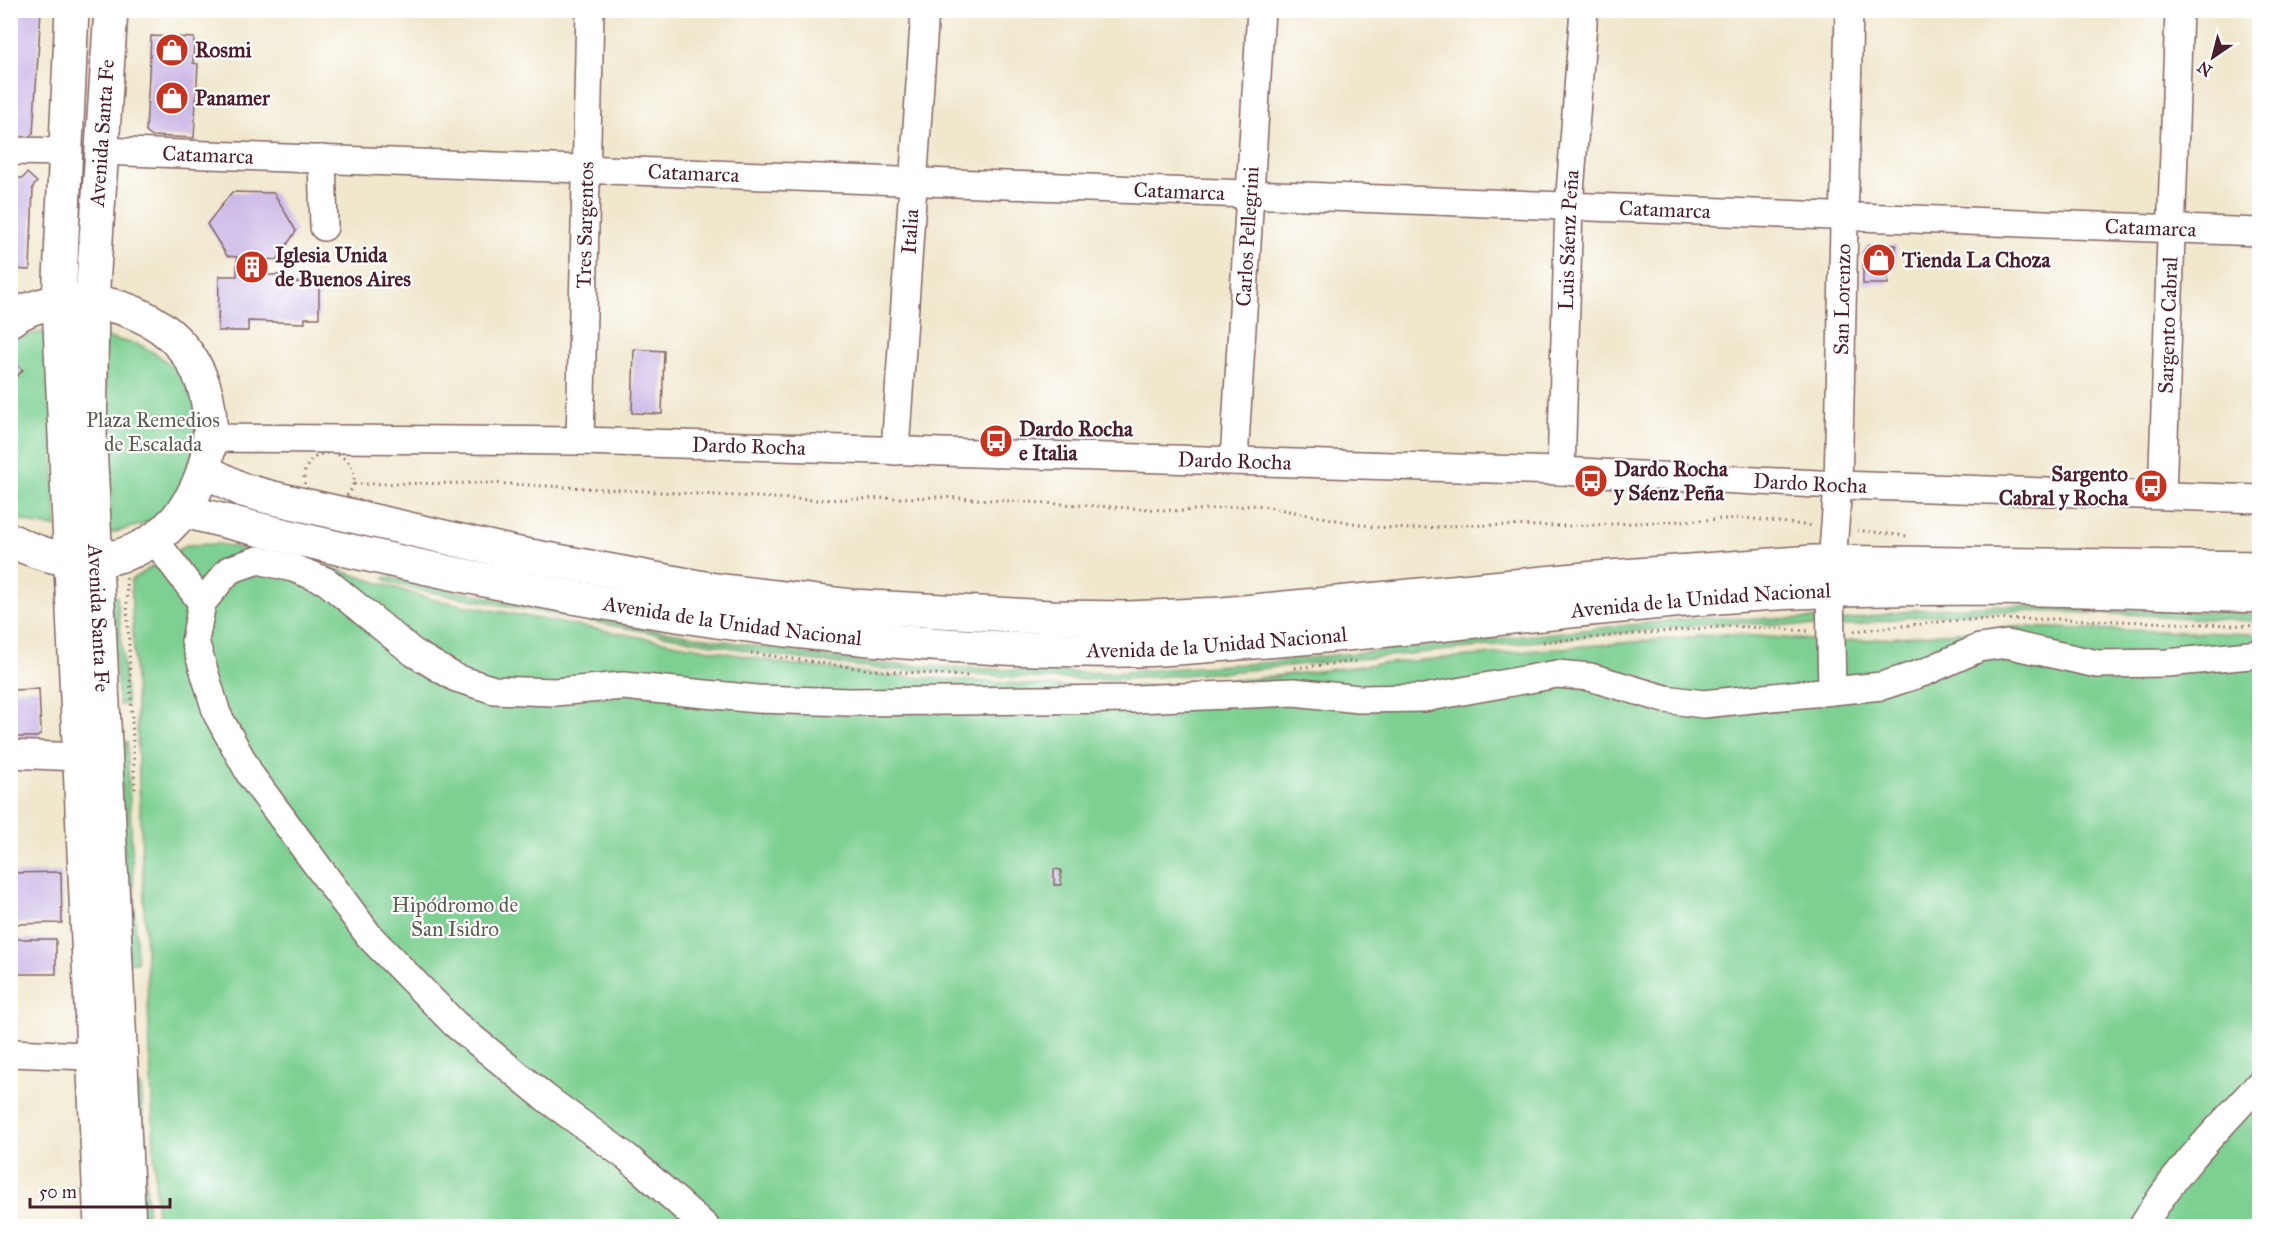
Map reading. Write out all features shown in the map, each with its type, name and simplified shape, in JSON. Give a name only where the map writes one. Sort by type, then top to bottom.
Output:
[{"type":"main road","name":"Avenida Santa Fe","points":[[72,10],[59,303],[82,561],[107,1057],[129,1227]]},
{"type":"main road","name":"Avenida Santa Fe","points":[[99,900],[78,757],[82,561],[90,443],[92,301],[111,10]]},
{"type":"main road","points":[[10,320],[31,309],[59,303],[92,301],[124,308],[147,319],[170,336],[188,357],[202,382],[210,410],[211,438],[205,471],[184,511],[154,539],[128,553],[82,561],[37,554],[10,540]]},
{"type":"main road","name":"Avenida de la Unidad Nacional","points":[[205,471],[243,490],[279,500],[632,576],[793,600],[991,614],[1128,618],[1223,614],[1607,577],[2259,568]]},
{"type":"main road","name":"Avenida de la Unidad Nacional","points":[[184,511],[509,587],[624,607],[789,632],[1041,649],[1133,650],[1357,634],[1739,596],[1831,575],[1941,588],[2259,596]]},
{"type":"main road","name":"Avenida Santa Fe","points":[[101,1227],[107,1057]]},
{"type":"street","name":"Tres Sargentos","points":[[580,441],[590,10]]},
{"type":"street","name":"Italia","points":[[896,451],[925,10]]},
{"type":"street","name":"Carlos Pellegrini","points":[[1234,461],[1261,10]]},
{"type":"street","name":"Luis Sáenz Peña","points":[[1562,471],[1569,206],[1584,10]]},
{"type":"street","name":"San Lorenzo","points":[[1832,691],[1831,575],[1838,485],[1849,10]]},
{"type":"street","name":"Sargento Cabral","points":[[2162,495],[2174,229],[2179,10]]},
{"type":"street","points":[[10,151],[66,152]]},
{"type":"street","name":"Catamarca","points":[[100,151],[2259,232]]},
{"type":"street","points":[[322,159],[324,227]]},
{"type":"street","name":"Dardo Rocha","points":[[211,438],[580,441],[1562,471],[1838,485],[2259,499]]},
{"type":"street","points":[[154,539],[202,603]]},
{"type":"street","points":[[705,1227],[628,1158],[546,1098],[455,1024],[370,937],[251,776],[217,714],[195,641],[202,603],[229,570],[258,560],[293,567],[326,581],[414,653],[456,678],[494,690],[555,692],[623,686],[757,699],[849,702],[1136,699],[1294,692],[1359,699],[1425,698],[1557,674],[1590,677],[1665,699],[1703,704],[1882,686],[1925,672],[1979,648],[2007,644],[2097,664],[2167,663],[2259,654]]},
{"type":"street","points":[[10,754],[78,757]]},
{"type":"street","points":[[10,1053],[107,1057]]},
{"type":"street","points":[[2143,1227],[2154,1208],[2192,1157],[2259,1083]]},
{"type":"path","points":[[332,453],[347,461],[354,476],[354,484],[351,492],[338,502],[322,502],[315,499],[305,486],[306,470],[316,457],[332,453]]},
{"type":"path","points":[[354,484],[490,483],[812,500],[940,497],[1182,511],[1257,505],[1383,528],[1465,525],[1570,526],[1746,518],[1919,536]]},
{"type":"green space","points":[[49,330],[56,527],[36,525],[11,516],[11,340]]},
{"type":"green space","name":"Plaza Remedios de Escalada","points":[[104,337],[140,345],[158,355],[174,368],[186,384],[200,422],[179,498],[147,523],[108,534]]},
{"type":"green space","name":"Hipódromo de San Isidro","points":[[220,544],[325,566],[430,599],[788,664],[893,676],[1100,689],[1252,679],[1377,664],[1727,634],[1841,642],[2016,627],[2259,634],[2259,1226],[157,1226],[131,580],[186,545]]},
{"type":"green space","points":[[384,578],[656,630],[779,650],[880,664],[1053,672],[1108,673],[1260,663],[1699,618],[1819,619],[1818,626],[1733,623],[1698,625],[1226,672],[1108,680],[1052,679],[881,669],[778,656],[416,589],[389,582]]},
{"type":"green space","points":[[110,596],[117,596],[127,704],[119,705]]},
{"type":"green space","points":[[1994,605],[2260,614],[2259,621],[2108,613],[2007,611],[1907,617],[1841,626],[1840,621],[1916,610]]},
{"type":"green space","points":[[120,742],[127,742],[137,962],[129,962]]},
{"type":"green space","points":[[135,1086],[141,1086],[148,1226],[141,1226]]},
{"type":"building","points":[[10,10],[41,10],[33,133],[26,140],[10,139]]},
{"type":"building","name":"Panamer","points":[[151,36],[194,38],[193,63],[198,64],[194,138],[151,136],[146,132]]},
{"type":"building","points":[[27,173],[37,182],[33,187],[30,270],[10,269],[10,178],[23,178]]},
{"type":"building","name":"Iglesia Unida de Buenos Aires","points":[[232,192],[274,193],[296,231],[277,260],[267,259],[267,275],[286,275],[286,282],[319,283],[319,318],[305,318],[305,323],[248,321],[248,331],[218,331],[219,276],[237,276],[237,257],[227,256],[207,224]]},
{"type":"building","name":"Tienda La Choza","points":[[1869,245],[1896,245],[1896,268],[1888,268],[1888,284],[1863,284],[1863,252]]},
{"type":"building","points":[[634,349],[664,351],[662,414],[632,413]]},
{"type":"building","points":[[10,359],[23,370],[13,380],[10,378]]},
{"type":"building","points":[[39,689],[41,734],[37,737],[10,737],[10,690]]},
{"type":"building","points":[[1054,869],[1061,870],[1061,885],[1054,885]]},
{"type":"building","points":[[61,872],[62,923],[10,924],[10,873]]},
{"type":"building","points":[[10,939],[56,939],[56,974],[10,974]]},
{"type":"place","name":"Rosmi","points":[[172,50]]},
{"type":"place","name":"Panamer","points":[[172,98]]},
{"type":"place","name":"Tienda La Choza","points":[[1879,260]]},
{"type":"place","name":"Iglesia Unida de Buenos Aires","points":[[252,267]]},
{"type":"place","name":"Dardo Rocha e Italia","points":[[996,441]]},
{"type":"place","name":"Dardo Rocha y Sáenz Peña","points":[[1591,481]]},
{"type":"place","name":"Sargento Cabral y Rocha","points":[[2151,486]]}]
